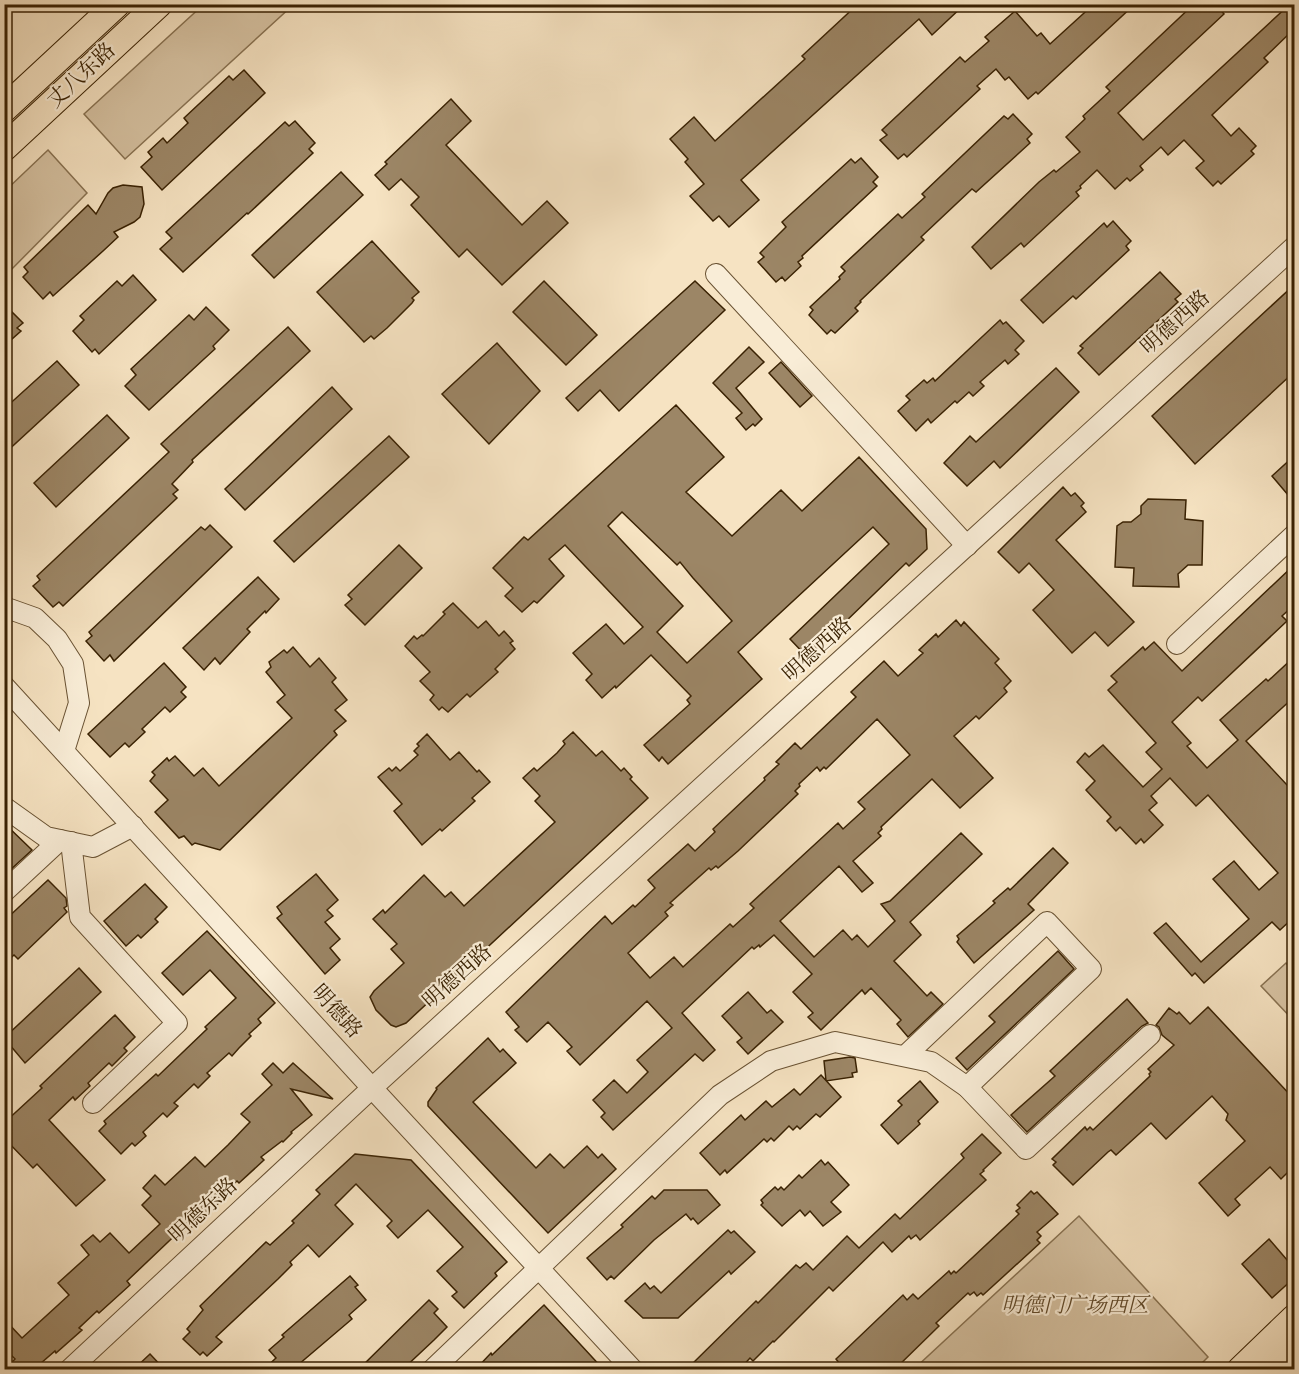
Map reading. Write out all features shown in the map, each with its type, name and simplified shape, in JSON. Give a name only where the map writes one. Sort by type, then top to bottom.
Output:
[{"type":"main road","name":"丈八东路","points":[[4,109],[117,4]]},
{"type":"main road","name":"丈八东路","points":[[4,148],[159,4]]},
{"type":"main road","points":[[1240,1370],[1294,1318]]},
{"type":"main road","points":[[1272,1370],[1294,1348]]},
{"type":"street","name":"明德西路","points":[[372,1088],[1294,247]]},
{"type":"street","points":[[716,274],[968,546]]},
{"type":"street","points":[[1178,644],[1294,535]]},
{"type":"street","points":[[4,607],[35,618],[57,639],[73,664],[78,704],[64,751]]},
{"type":"street","name":"明德路","points":[[4,686],[633,1370]]},
{"type":"street","points":[[4,807],[46,837],[93,848],[133,826]]},
{"type":"street","points":[[4,892],[65,841]]},
{"type":"street","points":[[65,841],[80,917],[177,1023],[93,1103]]},
{"type":"street","points":[[905,1056],[1047,922],[1091,969],[968,1087]]},
{"type":"street","points":[[432,1370],[720,1095],[771,1061],[835,1042],[931,1062],[968,1087],[1026,1149],[1150,1035]]},
{"type":"street","name":"明德东路","points":[[69,1370],[372,1088]]},
{"type":"green space","points":[[203,5],[293,5],[125,159],[84,114]]},
{"type":"green space","points":[[48,150],[87,193],[5,276],[5,191]]},
{"type":"green space","points":[[1286,963],[1294,972],[1294,1021],[1261,986]]},
{"type":"green space","name":"明德门广场西区","points":[[1079,1216],[1208,1357],[1196,1369],[914,1369]]},
{"type":"building","points":[[858,4],[965,4],[932,35],[919,19],[741,180],[759,200],[729,227],[719,216],[713,221],[690,196],[704,184],[685,162],[688,159],[670,139],[694,117],[715,141],[805,59],[802,56]]},
{"type":"building","points":[[1094,4],[1135,4],[1038,94],[1036,92],[1028,99],[1009,77],[1005,80],[996,69],[977,86],[980,89],[907,157],[904,154],[898,159],[880,140],[887,135],[882,130],[960,57],[965,62],[989,41],[985,37],[1015,11],[1037,36],[1041,33],[1050,44]]},
{"type":"building","points":[[1194,4],[1216,4],[1224,14],[1118,113],[1143,140],[1290,4],[1294,4],[1294,29],[1264,58],[1268,62],[1212,115],[1231,136],[1239,128],[1256,146],[1251,151],[1254,154],[1221,184],[1218,181],[1213,186],[1196,168],[1204,161],[1184,140],[1168,155],[1161,147],[1140,166],[1143,170],[1130,181],[1127,178],[1115,189],[1097,170],[1080,186],[1081,188],[1076,192],[1079,196],[1024,247],[1021,243],[991,269],[972,247],[1039,182],[1054,170],[1056,172],[1080,152],[1066,137],[1085,119],[1083,116],[1110,91],[1106,87]]},
{"type":"building","points":[[244,70],[265,93],[162,190],[141,167],[152,157],[148,152],[163,138],[167,143],[188,123],[184,118],[229,76],[233,80]]},
{"type":"building","points":[[451,99],[471,121],[446,145],[522,225],[547,201],[568,223],[502,285],[467,249],[459,257],[411,205],[419,197],[401,179],[389,190],[375,175],[387,164],[385,162]]},
{"type":"building","points":[[1013,114],[1032,134],[1027,139],[1030,143],[976,192],[972,189],[921,237],[924,240],[860,301],[855,308],[858,311],[835,333],[831,330],[827,334],[809,315],[813,310],[810,307],[840,279],[839,277],[845,271],[841,267],[898,214],[902,218],[925,197],[922,194],[1004,116],[1008,119]]},
{"type":"building","points":[[295,121],[315,143],[309,149],[313,153],[183,272],[160,249],[172,238],[166,232],[285,122],[289,126]]},
{"type":"building","points":[[861,158],[878,177],[873,182],[877,186],[802,256],[803,258],[798,262],[801,266],[785,281],[782,277],[776,282],[758,262],[764,257],[760,253],[786,227],[782,222],[851,159],[855,163]]},
{"type":"building","points":[[341,172],[363,195],[274,278],[252,255]]},
{"type":"building","points":[[123,185],[142,187],[144,204],[140,217],[114,232],[118,237],[53,296],[50,292],[43,299],[23,277],[28,272],[24,267],[88,205],[96,214],[108,193],[113,188]]},
{"type":"building","points":[[1113,221],[1131,241],[1126,246],[1129,250],[1076,299],[1073,296],[1043,323],[1021,300],[1104,223],[1107,227]]},
{"type":"building","points":[[372,241],[419,292],[412,298],[414,300],[412,303],[387,328],[374,339],[371,336],[364,342],[317,292]]},
{"type":"building","points":[[1160,272],[1181,294],[1175,299],[1178,302],[1099,375],[1078,353],[1083,348],[1080,346]]},
{"type":"building","points":[[133,275],[156,300],[99,354],[95,349],[92,352],[73,331],[84,320],[80,316],[117,281],[122,286]]},
{"type":"building","points":[[544,281],[597,335],[566,365],[513,312]]},
{"type":"building","points":[[695,281],[725,310],[619,411],[600,390],[578,411],[566,398]]},
{"type":"building","points":[[1294,285],[1294,372],[1195,464],[1152,416]]},
{"type":"building","points":[[4,304],[23,323],[17,328],[21,331],[4,346]]},
{"type":"building","points":[[206,307],[229,330],[213,346],[215,349],[149,410],[125,386],[136,375],[131,369],[189,315],[194,320]]},
{"type":"building","points":[[1000,320],[1003,324],[1006,322],[1024,341],[1015,350],[1019,354],[1008,364],[1005,360],[980,382],[984,386],[973,396],[969,392],[957,403],[955,401],[931,423],[928,419],[916,431],[898,411],[910,400],[906,396],[924,380],[927,383],[933,378],[935,381]]},
{"type":"building","points":[[288,327],[310,351],[192,460],[193,462],[172,484],[178,490],[173,494],[177,498],[63,606],[59,602],[53,607],[33,586],[40,580],[37,576],[169,452],[161,444]]},
{"type":"building","points":[[497,343],[540,391],[489,444],[442,394]]},
{"type":"building","points":[[749,347],[764,362],[736,388],[762,419],[755,426],[753,424],[746,430],[736,418],[742,413],[713,383]]},
{"type":"building","points":[[57,361],[79,385],[4,454],[4,409]]},
{"type":"building","points":[[781,362],[812,396],[800,407],[769,373]]},
{"type":"building","points":[[1056,368],[1079,392],[1000,468],[994,461],[967,486],[944,463],[970,436],[976,442]]},
{"type":"building","points":[[332,387],[352,409],[245,510],[225,489]]},
{"type":"building","points":[[676,405],[724,457],[686,492],[732,536],[781,490],[802,511],[859,457],[926,529],[927,549],[909,566],[906,563],[808,658],[790,639],[889,544],[873,527],[738,652],[762,679],[668,764],[662,757],[659,761],[644,745],[690,704],[687,700],[691,696],[651,655],[602,698],[586,680],[592,674],[573,653],[606,624],[624,644],[643,627],[565,545],[549,559],[564,576],[537,603],[534,601],[522,612],[505,596],[513,588],[493,568],[524,537],[528,540]],"holes":[[[622,512],[677,565],[680,562],[732,621],[687,663],[657,632],[683,606],[608,526]]]},
{"type":"building","points":[[107,415],[129,438],[56,507],[34,483]]},
{"type":"building","points":[[389,436],[409,457],[294,562],[274,541]]},
{"type":"building","points":[[1294,456],[1294,502],[1272,476]]},
{"type":"building","points":[[1063,487],[1071,496],[1075,493],[1084,503],[1081,506],[1086,512],[1056,540],[1134,622],[1108,646],[1095,632],[1072,653],[1033,610],[1054,590],[1029,563],[1019,573],[998,552]]},
{"type":"building","points":[[1148,499],[1186,500],[1185,519],[1203,521],[1202,565],[1188,565],[1178,574],[1179,587],[1133,586],[1134,568],[1115,567],[1117,526],[1123,522],[1131,522],[1141,514],[1141,506]]},
{"type":"building","points":[[210,525],[232,547],[114,661],[110,655],[104,661],[86,641],[92,636],[89,632],[201,527],[205,530]]},
{"type":"building","points":[[399,545],[422,568],[365,625],[345,605],[352,599],[348,595]]},
{"type":"building","points":[[1294,565],[1294,605],[1282,616],[1287,621],[1202,701],[1198,697],[1172,722],[1191,743],[1187,746],[1207,768],[1238,740],[1220,720],[1294,657],[1294,697],[1246,741],[1287,785],[1294,778],[1294,917],[1280,930],[1272,922],[1204,983],[1195,973],[1192,976],[1154,933],[1166,923],[1201,962],[1249,919],[1213,879],[1234,861],[1259,890],[1278,873],[1208,795],[1196,806],[1170,778],[1151,796],[1157,803],[1149,810],[1163,825],[1144,843],[1141,839],[1136,844],[1120,827],[1116,831],[1107,821],[1111,817],[1086,790],[1095,781],[1077,762],[1085,753],[1089,757],[1103,745],[1143,787],[1162,769],[1146,752],[1156,743],[1108,690],[1117,682],[1111,676],[1143,647],[1145,650],[1154,642],[1182,671]]},
{"type":"building","points":[[258,577],[279,599],[247,629],[250,632],[220,664],[215,658],[204,670],[183,648]]},
{"type":"building","points":[[453,603],[478,628],[486,621],[499,636],[504,631],[513,641],[510,643],[515,649],[495,669],[498,672],[470,697],[467,694],[448,712],[442,707],[439,710],[430,700],[434,695],[420,681],[430,672],[405,646],[414,636],[417,639],[423,636]]},
{"type":"building","points":[[956,620],[961,626],[964,622],[999,659],[995,663],[1011,681],[1004,688],[1007,692],[979,719],[976,716],[954,736],[993,778],[960,808],[932,779],[881,827],[878,833],[881,836],[853,861],[873,883],[862,892],[839,866],[780,921],[814,957],[843,930],[852,940],[857,935],[868,947],[895,921],[881,904],[890,901],[961,833],[982,854],[910,922],[921,935],[894,961],[927,996],[931,992],[943,1004],[908,1037],[897,1024],[901,1020],[871,988],[865,994],[862,990],[821,1030],[808,1017],[813,1013],[793,992],[812,974],[774,935],[760,947],[759,945],[754,949],[752,947],[682,1013],[715,1050],[703,1061],[695,1054],[613,1130],[601,1117],[605,1113],[593,1100],[614,1080],[627,1093],[648,1072],[637,1060],[672,1028],[647,1001],[580,1065],[567,1051],[572,1047],[548,1022],[527,1042],[515,1030],[519,1027],[506,1012],[605,916],[612,924],[633,905],[635,907],[655,888],[648,880],[688,844],[695,851],[715,832],[713,829],[765,780],[764,778],[779,764],[776,762],[795,743],[801,749],[856,697],[851,692],[884,661],[898,676],[923,653],[919,650],[936,634],[938,637]],"holes":[[[877,719],[910,755],[858,802],[865,809],[843,829],[838,823],[750,904],[754,908],[733,927],[730,924],[683,967],[674,957],[650,978],[628,953],[668,916],[665,912],[673,905],[670,903],[709,868],[711,870],[716,866],[718,868],[738,851],[798,794],[795,791],[800,786],[799,784],[817,767],[820,771],[824,767],[826,769]]]},
{"type":"building","points":[[293,647],[310,667],[319,658],[336,678],[332,682],[347,700],[335,710],[346,721],[334,731],[337,735],[220,850],[195,843],[192,845],[184,836],[179,838],[155,812],[168,800],[150,781],[155,775],[152,772],[167,758],[169,761],[175,756],[194,776],[203,768],[219,786],[292,718],[277,702],[285,695],[266,672],[271,667],[269,662],[284,650],[287,653]]},
{"type":"building","points":[[164,663],[186,687],[181,692],[186,697],[170,712],[165,707],[142,729],[145,732],[129,747],[125,743],[110,757],[88,734]]},
{"type":"building","points":[[573,732],[596,756],[602,751],[621,771],[624,768],[632,777],[630,779],[648,798],[406,1023],[396,1027],[391,1025],[376,1010],[370,997],[404,963],[391,949],[397,944],[373,919],[383,910],[385,913],[424,875],[445,897],[451,892],[464,906],[555,822],[535,801],[540,796],[523,778],[534,768],[537,771],[557,753],[565,744],[563,741]]},
{"type":"building","points":[[427,734],[450,760],[459,752],[477,772],[479,770],[490,782],[472,798],[475,801],[442,831],[440,829],[422,845],[394,811],[402,804],[378,777],[389,768],[392,771],[396,767],[400,771],[418,755],[414,751],[419,746],[417,744]]},
{"type":"building","points":[[4,823],[32,850],[8,872],[4,868]]},
{"type":"building","points":[[1053,848],[1068,863],[1028,904],[1034,910],[974,963],[957,942],[959,939],[957,936],[995,903],[993,901],[1008,888],[1010,890]]},
{"type":"building","points":[[316,874],[338,900],[327,910],[333,916],[325,922],[340,939],[330,948],[340,960],[325,974],[277,918],[282,914],[277,907]]},
{"type":"building","points":[[48,880],[66,898],[67,906],[64,908],[67,912],[18,959],[14,955],[4,964],[4,921]]},
{"type":"building","points":[[145,884],[167,907],[155,919],[158,922],[141,938],[138,935],[126,946],[104,921]]},
{"type":"building","points":[[207,931],[275,1003],[258,1019],[261,1023],[232,1056],[229,1053],[207,1073],[210,1076],[198,1088],[194,1084],[174,1103],[178,1106],[167,1117],[163,1113],[143,1132],[146,1136],[135,1146],[132,1143],[121,1154],[99,1131],[106,1124],[104,1121],[156,1074],[158,1076],[236,998],[210,970],[183,995],[162,973]]},
{"type":"building","points":[[1058,951],[1074,969],[967,1070],[956,1058],[995,1022],[989,1016]]},
{"type":"building","points":[[79,968],[101,992],[25,1063],[4,1038]]},
{"type":"building","points":[[748,992],[767,1013],[771,1010],[783,1022],[748,1054],[737,1042],[742,1038],[722,1016]]},
{"type":"building","points":[[1127,999],[1148,1023],[1027,1132],[1011,1115],[1055,1076],[1050,1071]]},
{"type":"building","points":[[1208,1007],[1294,1099],[1294,1181],[1287,1173],[1281,1179],[1270,1167],[1235,1199],[1240,1205],[1228,1216],[1199,1183],[1245,1141],[1226,1120],[1228,1114],[1212,1096],[1166,1139],[1151,1123],[1116,1155],[1111,1150],[1108,1152],[1073,1185],[1053,1165],[1056,1162],[1052,1159],[1085,1127],[1087,1130],[1090,1127],[1093,1130],[1150,1076],[1151,1072],[1148,1069],[1174,1045],[1162,1035],[1156,1025],[1169,1008],[1177,1014],[1179,1012],[1190,1024]]},
{"type":"building","points":[[115,1015],[135,1037],[124,1048],[127,1051],[112,1066],[109,1063],[88,1083],[90,1086],[75,1100],[73,1097],[49,1120],[105,1180],[76,1206],[37,1164],[33,1168],[4,1138],[4,1123]]},
{"type":"building","points":[[488,1038],[500,1052],[503,1049],[516,1063],[473,1102],[536,1168],[550,1154],[564,1168],[587,1146],[598,1158],[602,1154],[616,1169],[548,1233],[428,1106],[436,1088]]},
{"type":"building","points":[[855,1058],[857,1072],[852,1073],[853,1077],[826,1081],[824,1061]]},
{"type":"building","points":[[273,1063],[283,1073],[293,1063],[333,1099],[291,1089],[312,1115],[291,1132],[283,1142],[261,1157],[264,1160],[239,1183],[237,1181],[218,1198],[221,1201],[192,1227],[188,1223],[127,1281],[130,1285],[99,1313],[97,1311],[79,1328],[82,1330],[56,1353],[55,1351],[33,1370],[4,1370],[15,1359],[4,1348],[4,1319],[22,1338],[69,1295],[58,1283],[89,1255],[81,1245],[93,1235],[100,1242],[110,1233],[129,1253],[160,1224],[142,1205],[151,1196],[143,1188],[155,1175],[165,1185],[195,1157],[205,1167],[228,1145],[250,1122],[241,1114],[272,1085],[262,1074]]},
{"type":"building","points":[[821,1075],[841,1097],[820,1117],[816,1114],[800,1129],[797,1126],[793,1130],[789,1126],[774,1141],[771,1138],[767,1142],[764,1139],[727,1173],[725,1170],[720,1175],[700,1153],[741,1115],[745,1120],[766,1101],[772,1107],[794,1089],[800,1095]]},
{"type":"building","points":[[920,1081],[938,1102],[918,1121],[920,1124],[898,1144],[881,1125],[902,1105],[898,1101]]},
{"type":"building","points":[[982,1134],[1001,1153],[980,1174],[986,1180],[920,1240],[916,1235],[911,1239],[909,1236],[892,1252],[883,1242],[833,1291],[829,1287],[774,1342],[753,1361],[750,1358],[739,1370],[686,1370],[796,1265],[800,1268],[806,1263],[813,1270],[847,1236],[859,1248],[895,1214],[900,1219],[964,1158],[961,1154]]},
{"type":"building","points":[[355,1154],[411,1160],[507,1262],[495,1273],[497,1276],[464,1308],[452,1296],[457,1292],[437,1271],[463,1247],[428,1210],[398,1238],[387,1226],[392,1221],[356,1184],[335,1205],[353,1224],[319,1257],[308,1245],[290,1262],[292,1265],[278,1279],[216,1337],[222,1342],[207,1356],[203,1352],[200,1355],[183,1339],[190,1332],[187,1329],[203,1310],[200,1306],[266,1242],[270,1245],[294,1223],[292,1221],[320,1194],[316,1190]]},
{"type":"building","points":[[821,1160],[825,1165],[828,1162],[849,1185],[831,1202],[841,1212],[823,1226],[810,1211],[805,1216],[800,1210],[782,1226],[761,1205],[763,1203],[761,1200],[775,1187],[778,1190],[781,1187],[784,1190],[799,1175],[802,1178]]},
{"type":"building","points":[[664,1190],[707,1190],[720,1205],[698,1224],[686,1214],[654,1240],[614,1279],[611,1276],[607,1280],[587,1258],[623,1227],[621,1225],[652,1196],[655,1199]]},
{"type":"building","points":[[1031,1191],[1034,1194],[1037,1192],[1058,1214],[1037,1232],[1041,1236],[1037,1240],[1040,1243],[983,1295],[968,1293],[936,1323],[939,1326],[894,1370],[845,1370],[836,1359],[903,1295],[907,1300],[913,1294],[918,1299],[949,1271],[951,1274],[954,1271],[956,1273],[1019,1214],[1016,1211],[1020,1208],[1017,1205]]},
{"type":"building","points":[[728,1230],[731,1233],[734,1231],[755,1252],[731,1274],[729,1271],[678,1318],[643,1318],[625,1301],[645,1283],[650,1289],[654,1286],[661,1293]]},
{"type":"building","points":[[1269,1239],[1294,1268],[1294,1278],[1272,1298],[1242,1264]]},
{"type":"building","points":[[350,1276],[358,1285],[355,1287],[366,1300],[349,1315],[352,1319],[292,1370],[263,1370],[276,1358],[269,1350],[284,1337],[282,1335]]},
{"type":"building","points":[[429,1300],[438,1309],[434,1313],[447,1327],[434,1340],[402,1370],[358,1370]]},
{"type":"building","points":[[544,1305],[604,1370],[475,1370],[491,1353],[492,1355]]},
{"type":"building","points":[[150,1354],[165,1370],[133,1370]]}]
